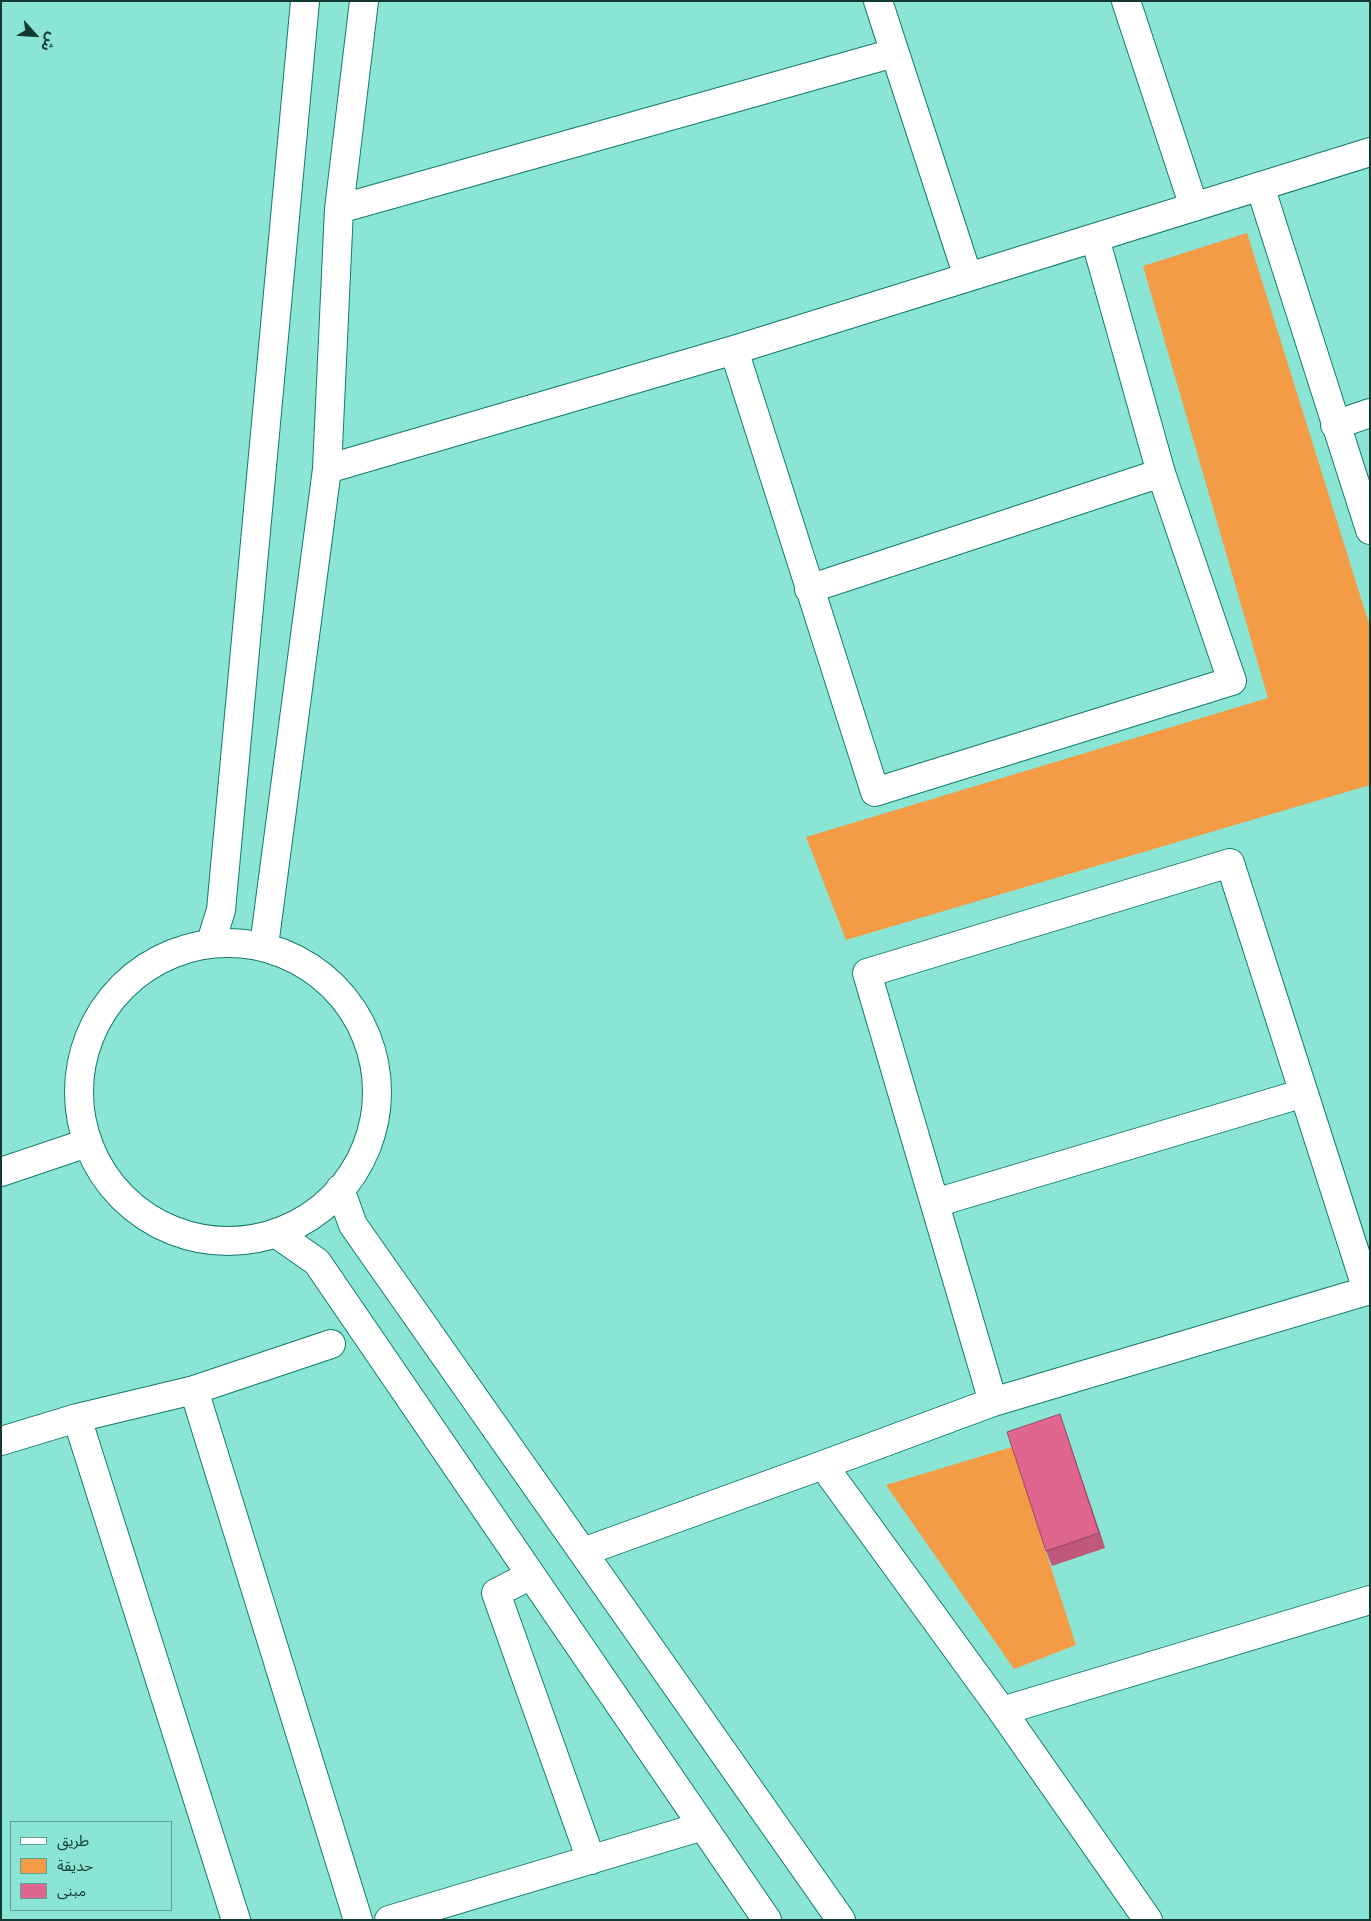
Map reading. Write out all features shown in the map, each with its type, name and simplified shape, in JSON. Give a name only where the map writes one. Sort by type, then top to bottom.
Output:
[{"type":"street","points":[[211,942],[222,910],[305,1]]},
{"type":"street","points":[[264,946],[327,469],[339,209],[364,1]]},
{"type":"street","points":[[878,1],[968,277]]},
{"type":"street","points":[[1126,1],[1194,207]]},
{"type":"street","points":[[339,209],[894,53]]},
{"type":"street","points":[[327,469],[734,350],[1370,152]]},
{"type":"street","points":[[1260,186],[1370,530]]},
{"type":"street","points":[[734,350],[874,792],[1232,681],[1161,473],[1095,238]]},
{"type":"street","points":[[1335,425],[1370,413]]},
{"type":"street","points":[[810,589],[1161,473]]},
{"type":"street","points":[[583,1552],[993,1402],[1368,1290],[1230,863],[866,973],[993,1402]]},
{"type":"street","points":[[220,940],[264,946],[309,965],[345,996],[368,1038],[378,1086],[372,1134],[352,1177],[318,1212],[277,1234],[231,1242],[185,1236],[143,1216],[110,1184],[87,1143],[79,1104],[81,1065],[93,1028],[114,995],[143,969],[178,951],[220,940]]},
{"type":"street","points":[[935,1203],[1304,1093]]},
{"type":"street","points":[[1,1172],[87,1143]]},
{"type":"street","points":[[340,1189],[353,1225],[841,1920]]},
{"type":"street","points":[[277,1234],[317,1262],[767,1920]]},
{"type":"street","points":[[1,1441],[77,1418],[194,1390],[331,1344]]},
{"type":"street","points":[[194,1390],[358,1920]]},
{"type":"street","points":[[77,1418],[236,1920]]},
{"type":"street","points":[[823,1465],[1002,1711],[1148,1920]]},
{"type":"street","points":[[531,1575],[496,1593],[591,1860]]},
{"type":"street","points":[[1002,1711],[1370,1600]]},
{"type":"street","points":[[389,1920],[703,1826]]},
{"type":"green space","points":[[1247,233],[1370,627],[1370,785],[846,940],[806,837],[1268,698],[1143,266]]},
{"type":"green space","points":[[1012,1447],[1076,1645],[1014,1669],[886,1485]]},
{"type":"building","points":[[1060,1414],[1099,1533],[1046,1551],[1007,1432]]}]
